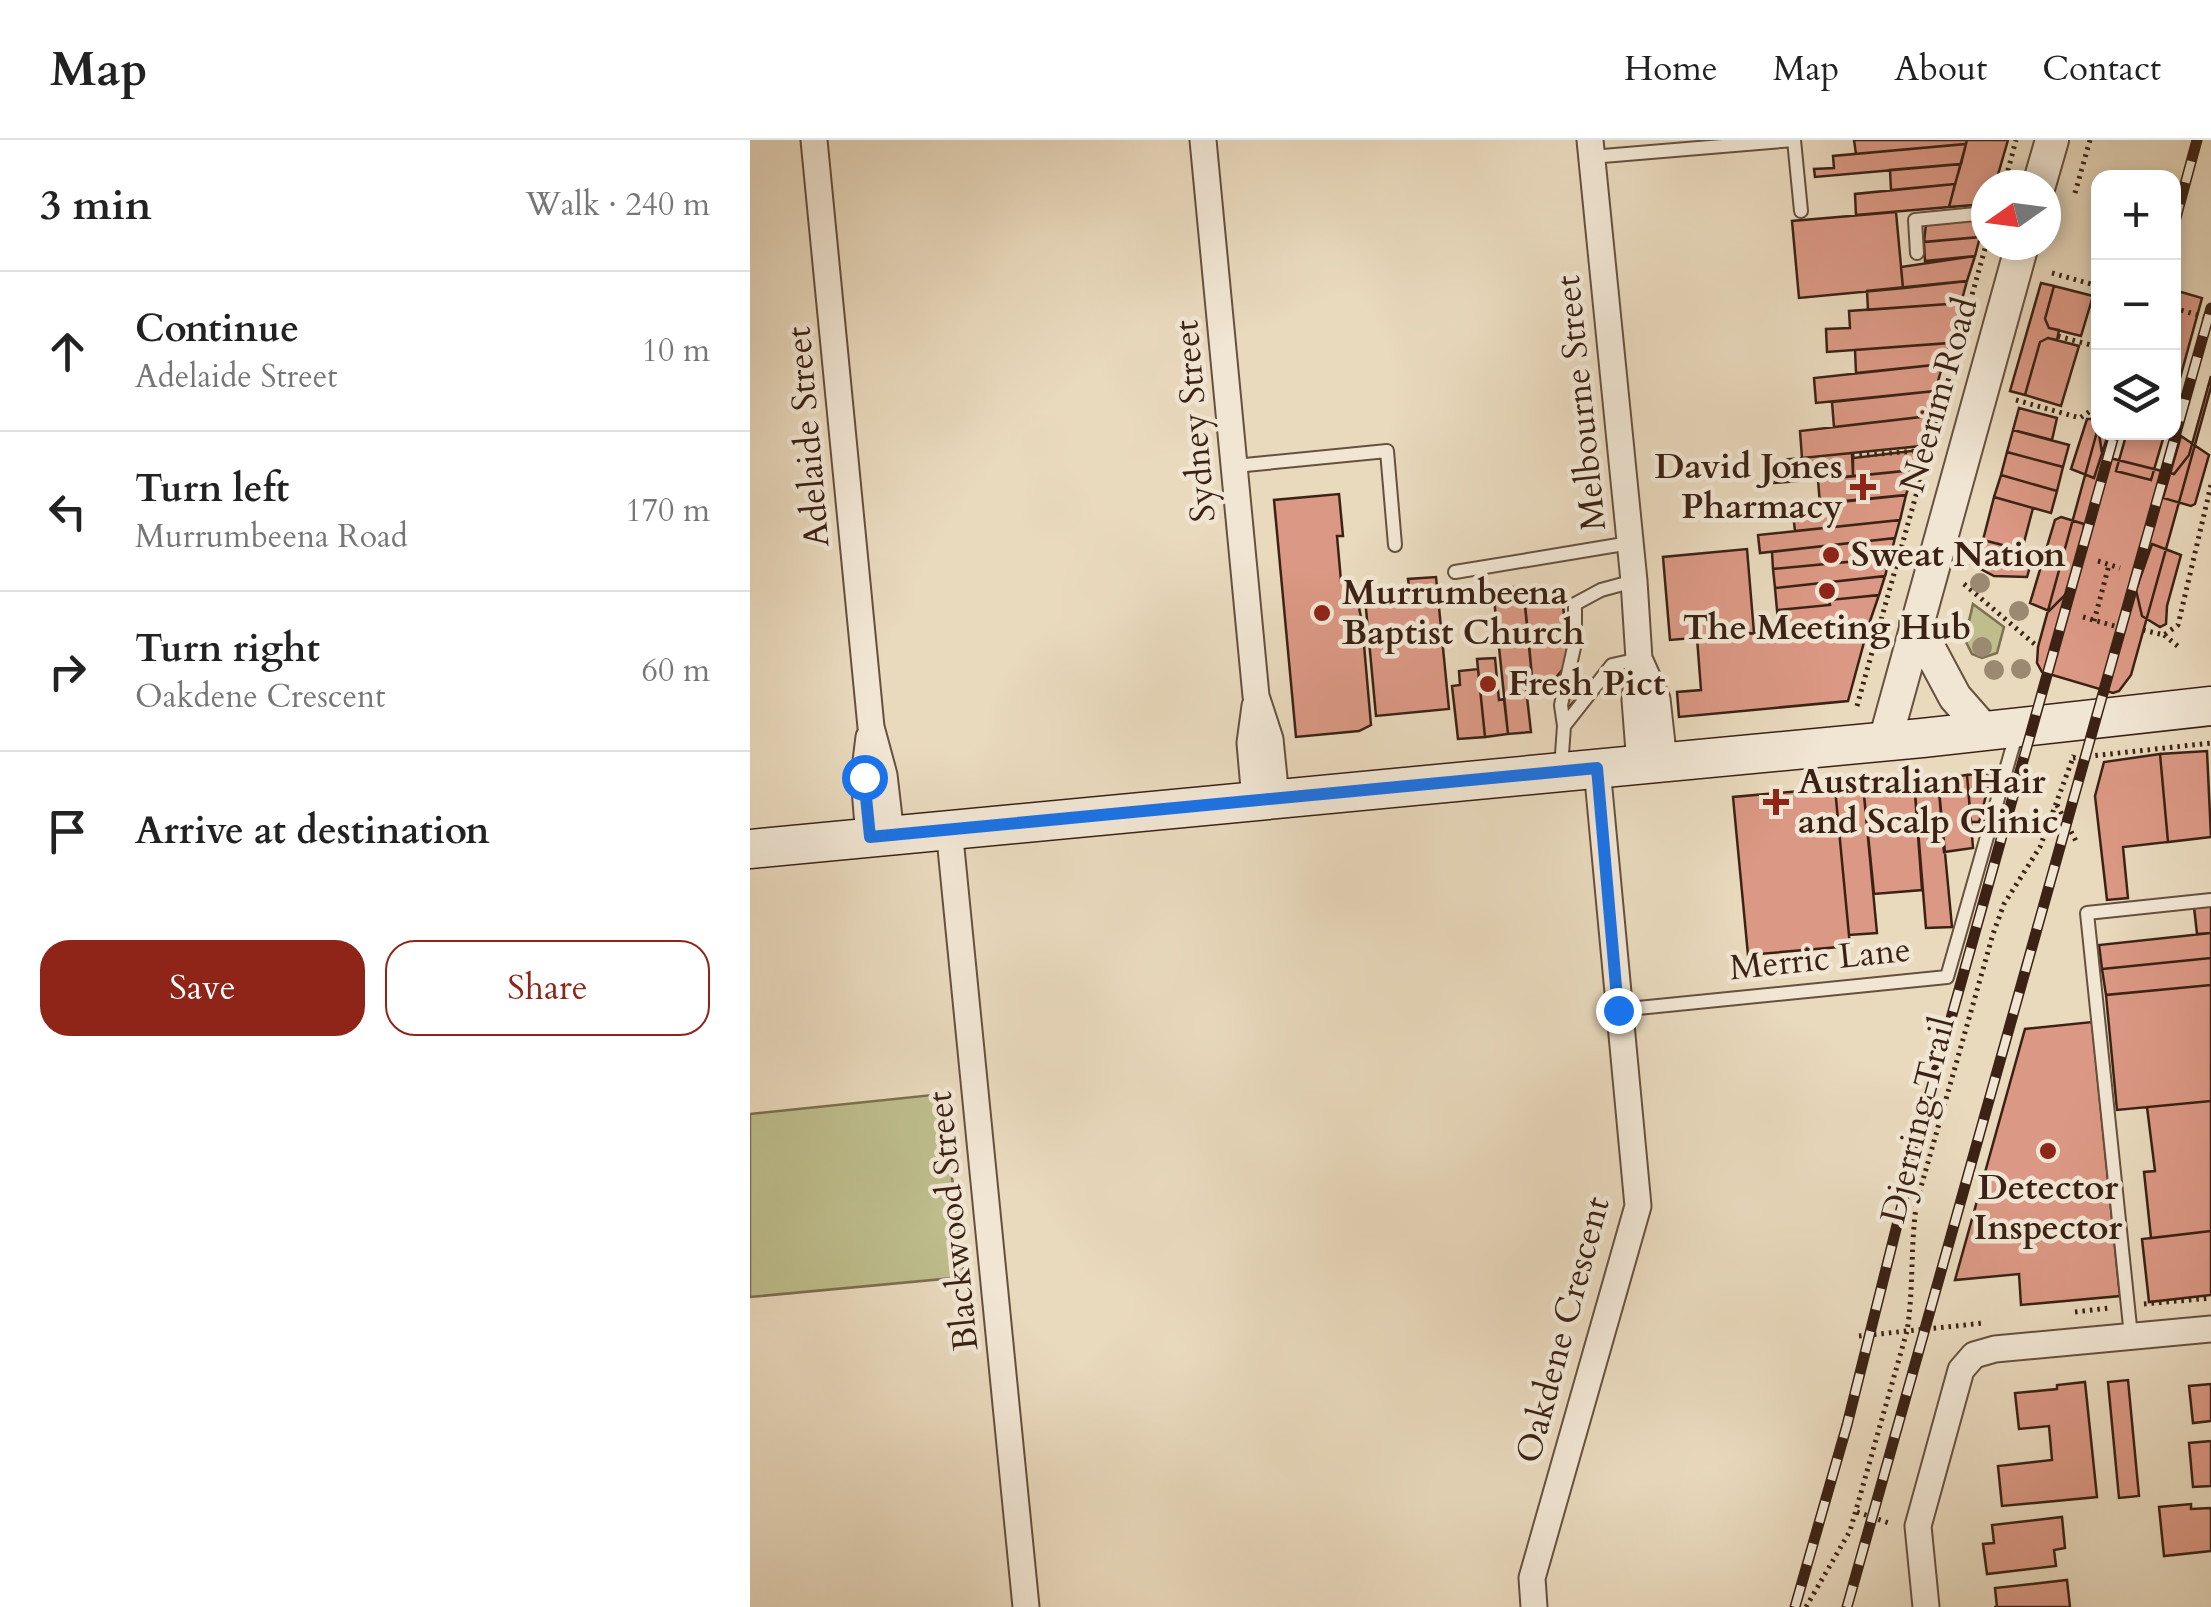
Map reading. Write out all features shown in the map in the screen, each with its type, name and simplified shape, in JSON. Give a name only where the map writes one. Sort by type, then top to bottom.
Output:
[{"type":"main road","points":[[750,849],[2211,706]]},
{"type":"street","name":"Adelaide Street","points":[[814,140],[870,727],[884,775],[880,836]]},
{"type":"street","name":"Sydney Street","points":[[1203,140],[1256,696],[1270,739],[1265,799]]},
{"type":"street","points":[[2043,170],[2052,140]]},
{"type":"street","name":"Melbourne Street","points":[[1591,148],[1634,581],[1639,659],[1635,700],[1652,763]]},
{"type":"street","name":"Neerim Road","points":[[1884,741],[2018,260]]},
{"type":"street","points":[[1916,624],[1955,697],[2001,728]]},
{"type":"street","name":"Oakdene Crescent","points":[[1534,1607],[1532,1578],[1638,1206],[1618,1010],[1579,770]]},
{"type":"street","name":"Blackwood Street","points":[[949,828],[1026,1607]]},
{"type":"street","points":[[1926,1607],[1918,1526],[1961,1370],[1974,1355],[1995,1349],[2211,1330]]},
{"type":"lane","points":[[1591,148],[1794,140],[1801,211]]},
{"type":"lane","points":[[1917,254],[1915,220],[1971,214]]},
{"type":"lane","points":[[1234,466],[1387,451],[1395,545]]},
{"type":"lane","points":[[1455,572],[1630,543]]},
{"type":"lane","points":[[1579,770],[1561,704],[1575,642],[1575,604],[1601,590],[1634,581]]},
{"type":"lane","points":[[1564,726],[1612,665],[1639,659]]},
{"type":"lane","name":"Merric Lane","points":[[1618,1010],[1947,977],[2001,728]]},
{"type":"lane","points":[[2131,1336],[2087,913],[2211,900]]},
{"type":"path","points":[[2008,170],[2016,140]]},
{"type":"path","points":[[2075,194],[2090,140]]},
{"type":"path","points":[[1856,706],[1982,260]]},
{"type":"path","points":[[2052,273],[2091,284]]},
{"type":"path","points":[[2181,310],[2211,319]]},
{"type":"path","points":[[2058,336],[2091,346]]},
{"type":"path","points":[[2016,400],[2080,418],[2091,411]]},
{"type":"path","points":[[1852,456],[1928,449],[1962,458]]},
{"type":"path","points":[[2164,635],[2178,624],[2182,614],[2210,489]]},
{"type":"path","points":[[2098,562],[2120,568]]},
{"type":"path","points":[[2094,621],[2110,565]]},
{"type":"path","points":[[1964,584],[2038,647]]},
{"type":"path","points":[[2083,618],[2118,628]]},
{"type":"path","points":[[2143,630],[2164,635],[2180,648]]},
{"type":"path","points":[[2072,758],[2211,743]]},
{"type":"path","name":"Djerring Trail","points":[[1806,1607],[1845,1543],[1857,1512],[1912,1302],[1912,1232],[1917,1201],[1988,951],[2004,904],[2040,847],[2070,766]]},
{"type":"path","points":[[2056,805],[2077,843]]},
{"type":"path","points":[[1860,1336],[1937,1328]]},
{"type":"path","points":[[1857,1512],[1889,1523]]},
{"type":"shaded area","points":[[1973,604],[2004,627],[1997,653],[1982,658],[1972,654],[1960,630],[1963,620],[1969,621]]},
{"type":"shaded area","points":[[942,1094],[964,1277],[750,1297],[750,1114]]},
{"type":"building","points":[[1854,140],[1967,140],[1966,144],[1856,154]]},
{"type":"building","points":[[1967,140],[2008,140],[1999,170],[1971,170],[1971,205],[1949,207]]},
{"type":"building","points":[[1966,144],[1961,164],[1815,177],[1814,169],[1834,168],[1833,156]]},
{"type":"building","points":[[1961,164],[1955,184],[1891,190],[1890,170]]},
{"type":"building","points":[[1955,184],[1949,207],[1856,215],[1855,194]]},
{"type":"building","points":[[1896,212],[1903,288],[1799,298],[1792,221]]},
{"type":"building","points":[[1971,219],[1971,238],[1924,242],[1926,224]]},
{"type":"building","points":[[1971,238],[1971,256],[1925,261],[1924,242]]},
{"type":"building","points":[[1971,257],[1974,260],[1967,281],[1903,288],[1901,267]]},
{"type":"building","points":[[1967,281],[1961,303],[1868,310],[1867,291]]},
{"type":"building","points":[[2041,283],[2054,286],[2045,319],[2049,328],[2059,330],[2057,340],[2048,338],[2040,342],[2025,395],[2010,391]]},
{"type":"building","points":[[2054,286],[2091,295],[2081,336],[2049,328],[2045,319]]},
{"type":"building","points":[[2181,292],[2202,298],[2181,374]]},
{"type":"building","points":[[1961,303],[1950,343],[1827,352],[1826,329],[1850,328],[1849,311]]},
{"type":"building","points":[[2048,338],[2079,346],[2061,406],[2025,395],[2040,342]]},
{"type":"building","points":[[1950,343],[1943,364],[1856,373],[1855,350]]},
{"type":"building","points":[[1943,364],[1935,391],[1816,403],[1814,378]]},
{"type":"building","points":[[2211,376],[2131,675],[2113,693],[2042,672],[2037,663],[2038,647],[2095,440],[2100,440],[2106,457],[2174,474],[2189,455]]},
{"type":"building","points":[[1935,391],[1929,416],[1834,427],[1832,402]]},
{"type":"building","points":[[2019,408],[2057,418],[2052,440],[2013,430]]},
{"type":"building","points":[[1929,416],[1921,446],[1802,458],[1800,431]]},
{"type":"building","points":[[2087,419],[2091,419],[2091,440],[2106,440],[2094,478],[2071,469]]},
{"type":"building","points":[[2013,430],[2069,445],[2063,467],[2007,452]]},
{"type":"building","points":[[2181,436],[2209,455],[2195,504],[2163,498]]},
{"type":"building","points":[[2125,440],[2163,440],[2151,480],[2116,471]]},
{"type":"building","points":[[1920,450],[1914,470],[1853,476],[1853,458]]},
{"type":"building","points":[[2007,452],[2063,467],[2057,491],[2001,475]]},
{"type":"building","points":[[1852,453],[1853,476],[1774,483],[1771,461]]},
{"type":"building","name":"David Jones Pharmacy","points":[[1914,470],[1906,495],[1820,504],[1818,480]]},
{"type":"building","points":[[2001,475],[2057,491],[2051,513],[1994,497]]},
{"type":"building","name":"Murrumbeena Baptist Church","points":[[1339,494],[1343,536],[1337,536],[1341,581],[1352,589],[1353,603],[1358,603],[1362,622],[1371,725],[1359,731],[1296,737],[1274,500]]},
{"type":"building","points":[[1906,495],[1900,520],[1795,531],[1792,506]]},
{"type":"building","points":[[1994,497],[2033,508],[2022,550],[1983,540]]},
{"type":"building","points":[[2061,517],[2084,524],[2083,548],[2071,589],[2049,611],[2030,603],[2055,520]]},
{"type":"building","points":[[1900,520],[1895,538],[1760,553],[1758,535]]},
{"type":"building","name":"Sweat Nation","points":[[1895,538],[1890,558],[1773,569],[1772,552]]},
{"type":"building","points":[[1983,540],[2034,553],[2027,577],[1994,576],[1971,564]]},
{"type":"building","points":[[2152,544],[2181,555],[2166,624],[2160,627],[2142,616],[2136,590]]},
{"type":"building","points":[[1747,549],[1754,633],[1670,640],[1663,557]]},
{"type":"building","points":[[1890,558],[1885,576],[1775,588],[1773,569]]},
{"type":"building","name":"The Meeting Hub","points":[[1885,576],[1879,595],[1777,610],[1775,588]]},
{"type":"building","points":[[1436,577],[1449,709],[1376,716],[1365,598],[1410,593],[1408,579]]},
{"type":"building","points":[[1523,586],[1532,677],[1525,679],[1531,732],[1508,734],[1493,589]]},
{"type":"building","points":[[1562,591],[1566,641],[1529,644],[1524,595]]},
{"type":"building","points":[[1879,595],[1869,624],[1779,632],[1777,610]]},
{"type":"building","points":[[1869,624],[1848,701],[1679,717],[1677,692],[1701,690],[1697,638]]},
{"type":"building","points":[[1566,641],[1568,663],[1547,688],[1532,677],[1529,644]]},
{"type":"building","name":"Fresh Pict","points":[[1495,658],[1499,700],[1504,699],[1508,734],[1485,737],[1477,659]]},
{"type":"building","points":[[1568,663],[1591,683],[1569,707],[1547,688]]},
{"type":"building","points":[[1478,669],[1485,737],[1458,739],[1452,686],[1460,685],[1459,671]]},
{"type":"building","points":[[2207,751],[2211,837],[2168,842],[2160,754]]},
{"type":"building","points":[[2160,754],[2168,842],[2123,847],[2128,898],[2107,900],[2095,796],[2104,762]]},
{"type":"building","points":[[1992,773],[1979,822],[1971,822],[1967,775]]},
{"type":"building","points":[[1967,775],[1973,848],[1944,852],[1938,779]]},
{"type":"building","points":[[1938,779],[1952,927],[1926,928],[1914,780]]},
{"type":"building","points":[[1914,780],[1922,890],[1874,894],[1863,785]]},
{"type":"building","points":[[1863,785],[1877,933],[1849,935],[1835,788]]},
{"type":"building","points":[[1835,788],[1850,946],[1748,955],[1733,797]]},
{"type":"building","points":[[2211,905],[2211,933],[2197,934],[2194,907]]},
{"type":"building","points":[[2211,933],[2211,958],[2102,969],[2099,945]]},
{"type":"building","points":[[2211,958],[2211,985],[2106,995],[2102,969]]},
{"type":"building","points":[[2211,985],[2211,1101],[2117,1110],[2106,995]]},
{"type":"building","name":"Detector Inspector","points":[[2092,1022],[2120,1296],[2021,1305],[2019,1274],[1955,1280],[2025,1029]]},
{"type":"building","points":[[2211,1101],[2211,1231],[2151,1238],[2144,1172],[2155,1171],[2147,1107]]},
{"type":"building","points":[[2211,1231],[2211,1295],[2149,1302],[2142,1239]]},
{"type":"building","points":[[2128,1380],[2139,1496],[2119,1498],[2108,1382]]},
{"type":"building","points":[[2085,1382],[2097,1497],[2002,1506],[1998,1466],[2052,1460],[2049,1426],[2019,1429],[2015,1393]]},
{"type":"building","points":[[2211,1384],[2211,1421],[2193,1423],[2189,1386]]},
{"type":"building","points":[[2211,1441],[2211,1486],[2193,1487],[2189,1443]]},
{"type":"building","points":[[2191,1504],[2191,1509],[2211,1508],[2211,1551],[2164,1556],[2159,1507]]},
{"type":"building","points":[[2062,1517],[2065,1548],[2054,1550],[2056,1566],[1987,1574],[1983,1544],[1994,1543],[1992,1525]]},
{"type":"building","points":[[2067,1580],[2070,1607],[1997,1607],[1995,1588]]},
{"type":"railway","points":[[2181,199],[2197,140]]},
{"type":"railway","points":[[1847,1607],[2211,308]]},
{"type":"railway","points":[[1795,1607],[1847,1425],[1929,1097],[2113,440]]},
{"type":"place","name":"David Jones Pharmacy","points":[[1863,487]]},
{"type":"place","name":"Sweat Nation","points":[[1831,555]]},
{"type":"place","name":"The Meeting Hub","points":[[1827,591]]},
{"type":"place","name":"Murrumbeena Baptist Church","points":[[1322,613]]},
{"type":"place","name":"Fresh Pict","points":[[1488,684]]},
{"type":"place","name":"Australian Hair and Scalp Clinic","points":[[1776,802]]},
{"type":"place","name":"Detector Inspector","points":[[2048,1151]]},
{"type":"route","points":[[864,777],[870,837],[1597,768],[1618,1010]]}]
